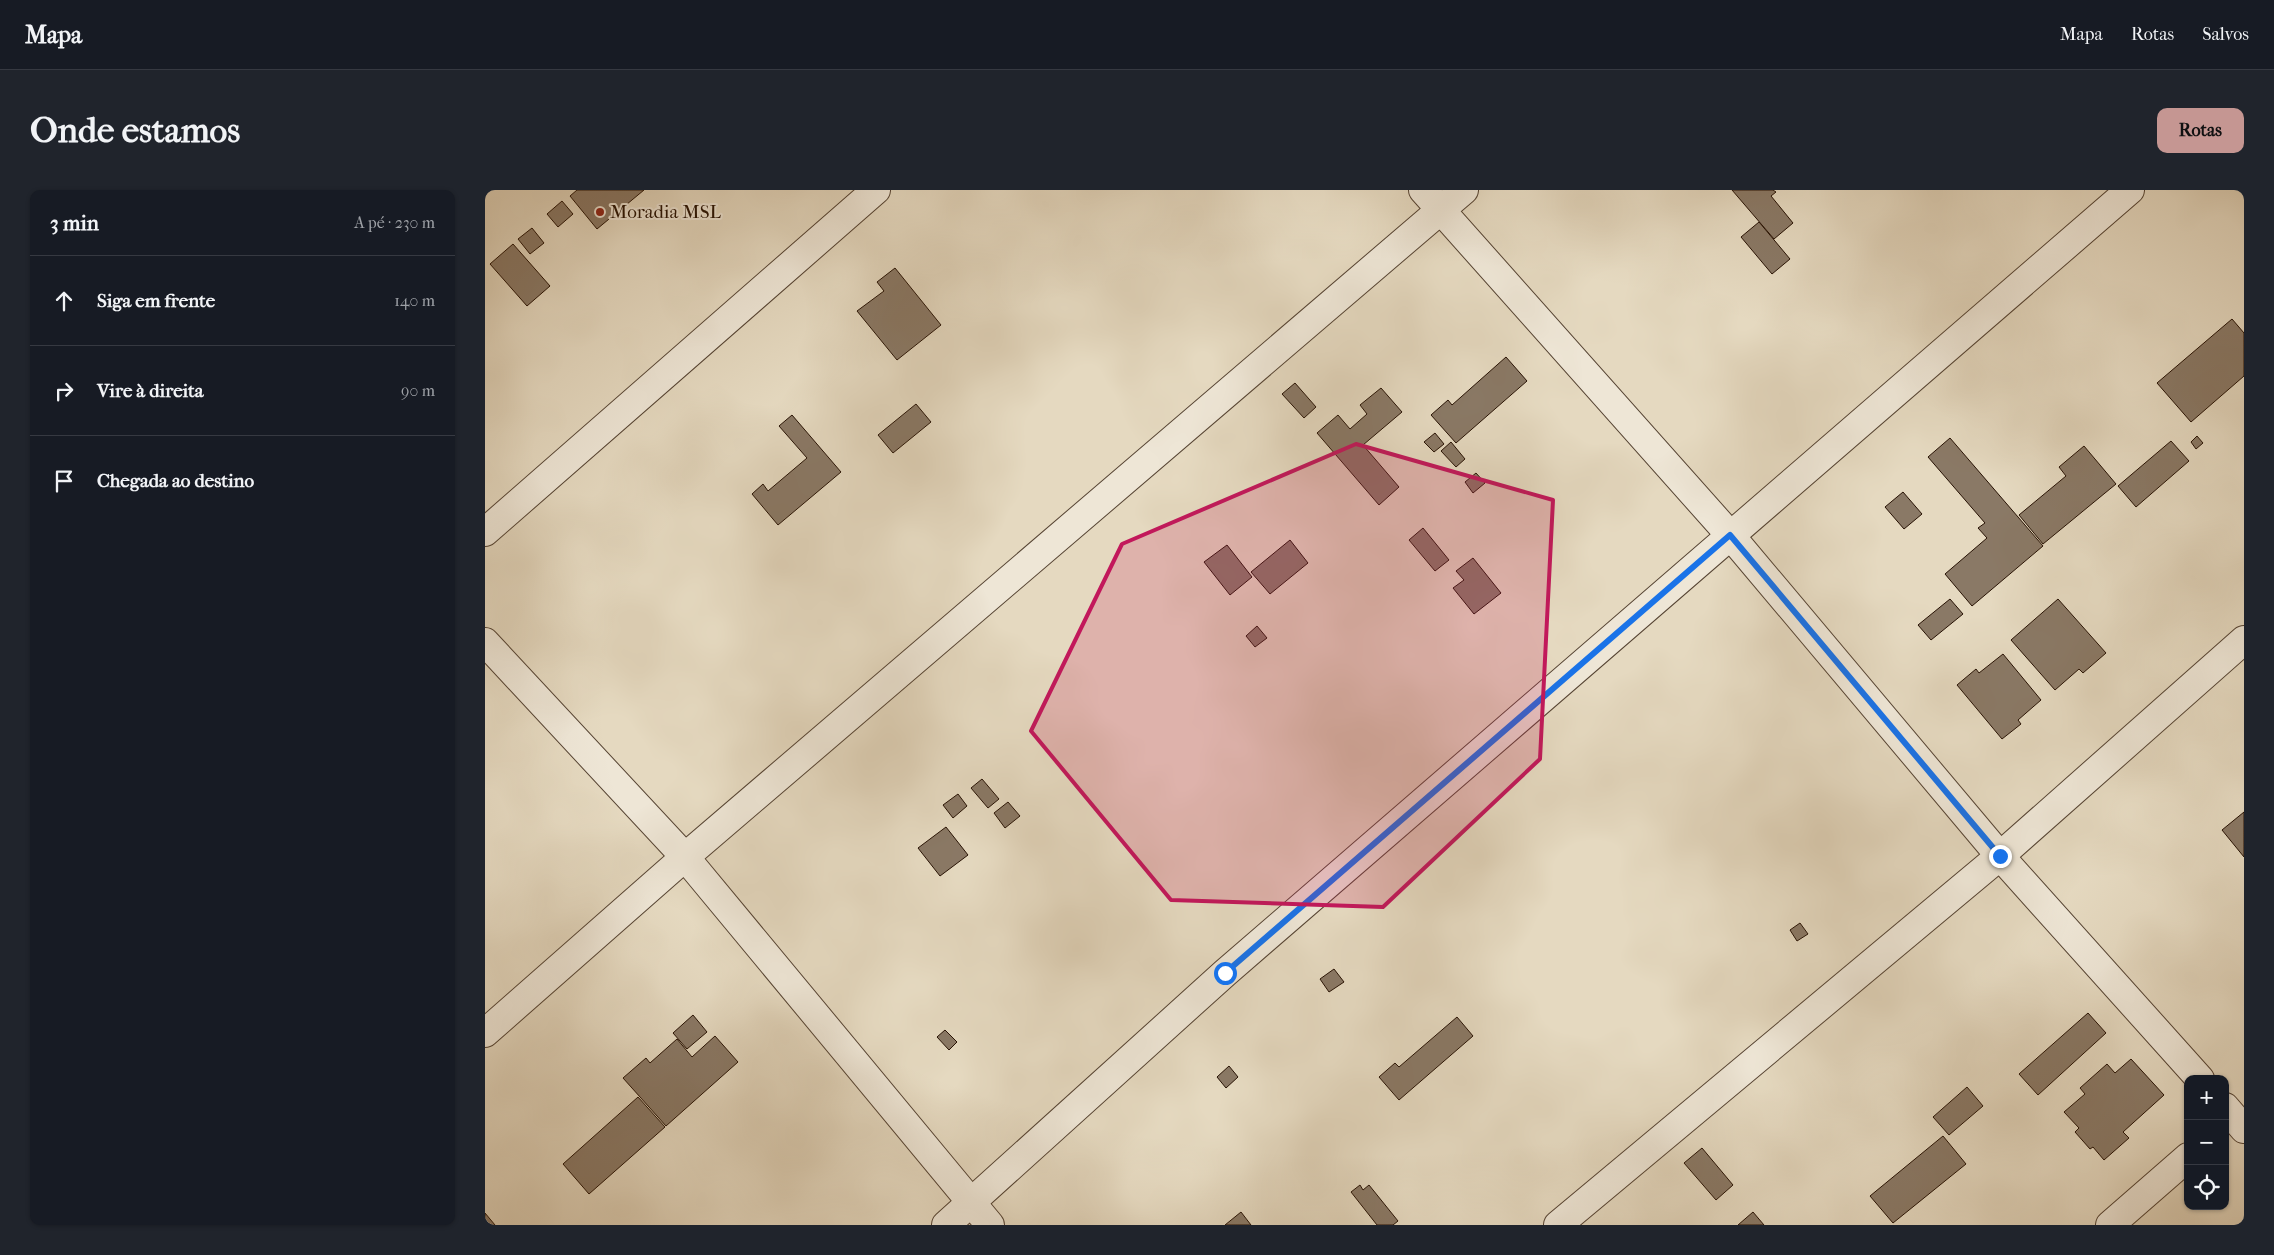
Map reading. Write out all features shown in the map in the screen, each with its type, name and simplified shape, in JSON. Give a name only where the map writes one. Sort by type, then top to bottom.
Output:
[{"type":"street","points":[[485,532],[876,190]]},
{"type":"street","points":[[1423,190],[1730,535],[2000,856],[2196,1075]]},
{"type":"street","points":[[485,1033],[685,857],[1464,190]]},
{"type":"street","points":[[946,1225],[1233,966],[2130,190]]},
{"type":"street","points":[[1558,1225],[2000,856],[2244,640]]},
{"type":"street","points":[[485,642],[685,857],[990,1225]]},
{"type":"street","points":[[2110,1225],[2184,1160]]},
{"type":"highlighted area","points":[[1356,444],[1553,500],[1540,759],[1383,907],[1171,900],[1031,731],[1122,544]]},
{"type":"building","name":"Moradia MSL","points":[[577,190],[644,190],[597,229],[570,196]]},
{"type":"building","points":[[1732,190],[1773,190],[1776,192],[1771,196],[1793,223],[1774,239]]},
{"type":"building","points":[[562,201],[573,214],[558,227],[547,214]]},
{"type":"building","points":[[1759,222],[1790,259],[1772,274],[1741,237]]},
{"type":"building","points":[[532,228],[544,243],[530,254],[518,239]]},
{"type":"building","points":[[513,244],[550,286],[527,306],[490,264]]},
{"type":"building","points":[[895,268],[941,325],[897,360],[857,311],[884,291],[877,282]]},
{"type":"building","points":[[2232,319],[2244,333],[2244,376],[2191,422],[2157,383]]},
{"type":"building","points":[[1506,357],[1527,381],[1456,443],[1431,415],[1448,400],[1452,405]]},
{"type":"building","points":[[1295,383],[1316,407],[1304,418],[1282,394]]},
{"type":"building","points":[[1381,388],[1402,412],[1363,445],[1399,487],[1379,505],[1317,433],[1338,415],[1350,429],[1367,414],[1360,405]]},
{"type":"building","points":[[916,404],[931,422],[893,453],[878,435]]},
{"type":"building","points":[[792,415],[841,472],[778,525],[752,494],[763,484],[768,491],[807,458],[779,426]]},
{"type":"building","points":[[1435,433],[1444,444],[1434,452],[1424,442]]},
{"type":"building","points":[[2197,436],[2203,443],[2196,449],[2191,442]]},
{"type":"building","points":[[1950,438],[2043,546],[1972,606],[1945,574],[1987,538],[1978,528],[1985,523],[1928,457]]},
{"type":"building","points":[[2171,441],[2189,461],[2136,507],[2118,486]]},
{"type":"building","points":[[1451,442],[1465,459],[1456,467],[1441,451]]},
{"type":"building","points":[[2084,446],[2116,484],[2043,544],[2019,515],[2066,476],[2059,467]]},
{"type":"building","points":[[1476,473],[1485,483],[1473,493],[1465,482]]},
{"type":"building","points":[[1903,492],[1922,514],[1904,529],[1885,507]]},
{"type":"building","points":[[1423,528],[1449,560],[1435,571],[1409,540]]},
{"type":"building","points":[[1290,540],[1308,563],[1270,594],[1251,572]]},
{"type":"building","points":[[1227,545],[1252,577],[1230,595],[1204,562]]},
{"type":"building","points":[[1473,558],[1501,593],[1474,614],[1453,588],[1464,580],[1456,571]]},
{"type":"building","points":[[1950,599],[1963,614],[1931,640],[1918,625]]},
{"type":"building","points":[[2058,599],[2106,653],[2083,673],[2079,669],[2055,690],[2011,640]]},
{"type":"building","points":[[1257,626],[1267,638],[1255,647],[1246,636]]},
{"type":"building","points":[[2003,654],[2041,700],[2018,720],[2021,724],[2002,739],[1957,685],[1976,669],[1979,673]]},
{"type":"building","points":[[982,779],[999,799],[988,808],[971,788]]},
{"type":"building","points":[[958,794],[967,806],[953,818],[943,805]]},
{"type":"building","points":[[1008,802],[1020,816],[1005,828],[994,813]]},
{"type":"building","points":[[2244,812],[2244,857],[2222,830]]},
{"type":"building","points":[[946,827],[968,855],[940,876],[918,848]]},
{"type":"building","points":[[1800,923],[1808,934],[1797,941],[1790,930]]},
{"type":"building","points":[[1334,969],[1344,982],[1329,992],[1320,979]]},
{"type":"building","points":[[2088,1013],[2106,1033],[2038,1095],[2019,1074]]},
{"type":"building","points":[[693,1015],[707,1032],[687,1049],[673,1033]]},
{"type":"building","points":[[1457,1017],[1473,1036],[1399,1100],[1379,1077],[1395,1063],[1399,1067]]},
{"type":"building","points":[[945,1030],[957,1042],[949,1050],[937,1037]]},
{"type":"building","points":[[715,1036],[738,1062],[666,1126],[623,1078],[646,1058],[650,1063],[677,1039],[692,1057]]},
{"type":"building","points":[[2131,1059],[2164,1095],[2123,1132],[2129,1138],[2104,1160],[2093,1147],[2090,1149],[2075,1132],[2079,1128],[2064,1112],[2085,1094],[2080,1088],[2107,1064],[2115,1073]]},
{"type":"building","points":[[1229,1066],[1238,1077],[1226,1088],[1217,1077]]},
{"type":"building","points":[[1967,1087],[1983,1106],[1949,1135],[1933,1117]]},
{"type":"building","points":[[638,1097],[665,1127],[589,1194],[563,1164]]},
{"type":"building","points":[[1943,1136],[1966,1164],[1893,1223],[1870,1196]]},
{"type":"building","points":[[1702,1148],[1733,1185],[1716,1200],[1684,1163]]},
{"type":"building","points":[[1360,1185],[1363,1190],[1369,1185],[1398,1221],[1393,1225],[1377,1225],[1351,1192]]},
{"type":"building","points":[[1241,1212],[1251,1225],[1225,1225]]},
{"type":"building","points":[[1753,1212],[1764,1225],[1738,1225]]},
{"type":"building","points":[[485,1213],[495,1225],[485,1225]]},
{"type":"place","name":"Moradia MSL","points":[[600,212]]},
{"type":"route","points":[[1225,973],[1730,535],[2000,856]]}]
